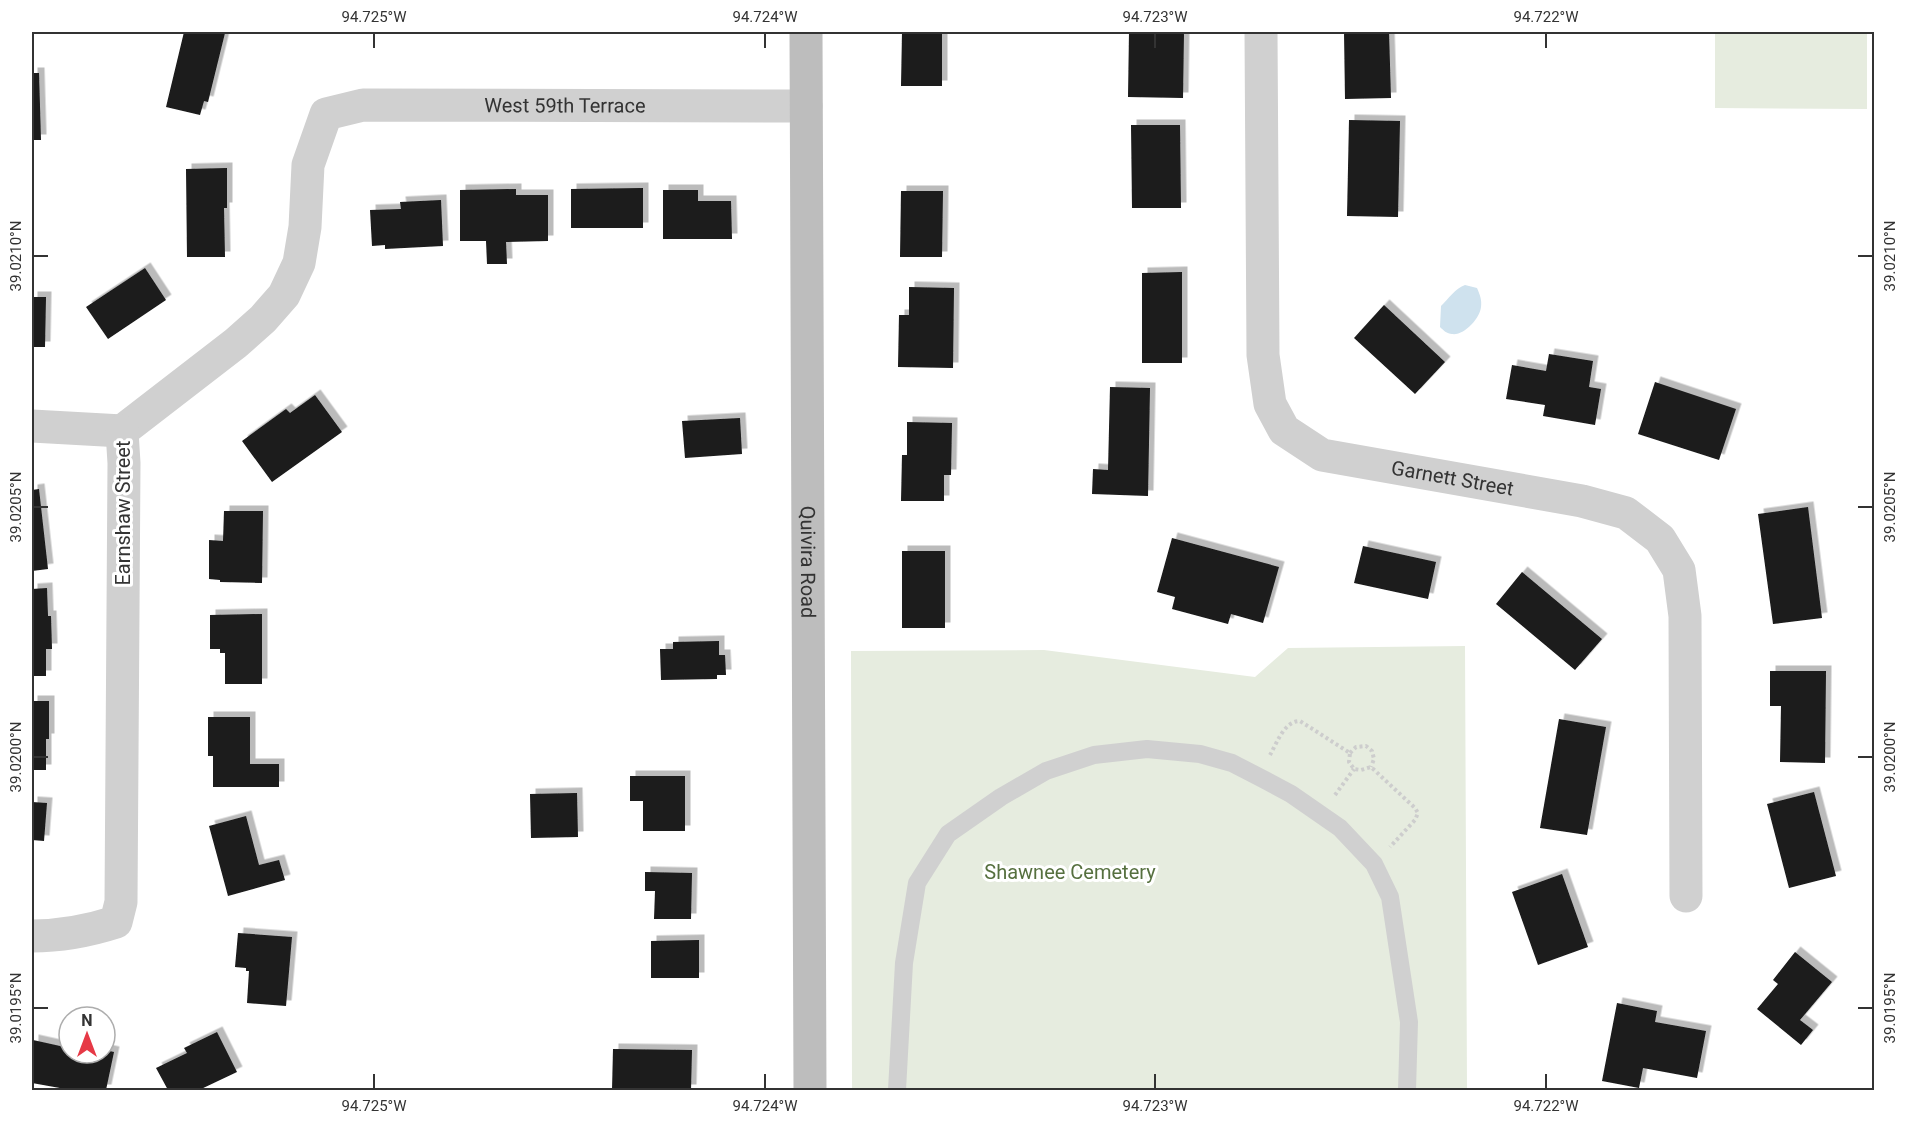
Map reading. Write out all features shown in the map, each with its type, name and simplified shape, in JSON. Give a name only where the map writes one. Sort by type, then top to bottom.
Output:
[{"type":"main road","name":"Quivira Road","points":[[806,32],[810,1090]]},
{"type":"street","name":"Garnett Street","points":[[1261,32],[1263,355],[1270,404],[1284,430],[1322,455],[1582,501],[1626,513],[1660,539],[1679,570],[1685,616],[1686,896]]},
{"type":"street","name":"West 59th Terrace","points":[[326,114],[363,105],[806,106]]},
{"type":"street","name":"Earnshaw Street","points":[[32,936],[57,936],[87,932],[116,922],[121,902],[124,463],[122,430],[236,343],[263,319],[284,295],[298,263],[305,227],[308,165],[326,114]]},
{"type":"street","points":[[32,426],[122,430]]},
{"type":"lane","points":[[897,1090],[904,963],[917,883],[948,834],[1001,797],[1046,771],[1094,755],[1147,749],[1200,754],[1232,763],[1258,776],[1291,794],[1340,828],[1374,864],[1390,897],[1409,1022],[1407,1090]]},
{"type":"path","points":[[1258,776],[1286,727],[1293,721],[1300,721],[1350,753]]},
{"type":"path","points":[[1366,746],[1372,751],[1374,759],[1371,767],[1361,770],[1354,769],[1349,762],[1350,753],[1356,747],[1366,746]]},
{"type":"path","points":[[1371,767],[1418,813],[1415,820],[1374,864]]},
{"type":"path","points":[[1321,814],[1354,769]]},
{"type":"green space","points":[[1715,32],[1867,32],[1867,109],[1715,108]]},
{"type":"green space","name":"Shawnee Cemetery","points":[[1465,646],[1467,1090],[852,1090],[851,651],[1044,650],[1255,677],[1288,648]]},
{"type":"water","points":[[1465,285],[1477,288],[1481,300],[1480,311],[1475,321],[1461,332],[1457,334],[1445,332],[1440,327],[1441,306],[1455,291]]},
{"type":"building","points":[[184,32],[225,33],[208,102],[204,101],[200,115],[166,107]]},
{"type":"building","points":[[902,32],[942,32],[942,86],[901,86]]},
{"type":"building","points":[[1129,32],[1184,32],[1183,98],[1128,97]]},
{"type":"building","points":[[1344,32],[1389,32],[1391,98],[1345,99]]},
{"type":"building","points":[[32,73],[39,73],[41,140],[32,140]]},
{"type":"building","points":[[1349,120],[1400,121],[1398,217],[1347,216]]},
{"type":"building","points":[[1131,125],[1180,125],[1181,208],[1132,208]]},
{"type":"building","points":[[227,168],[227,208],[224,208],[225,257],[187,257],[186,169]]},
{"type":"building","points":[[643,188],[643,228],[571,228],[571,189]]},
{"type":"building","points":[[516,189],[516,195],[548,195],[548,241],[506,242],[507,264],[487,264],[486,241],[460,241],[460,190]]},
{"type":"building","points":[[663,190],[698,190],[698,201],[731,201],[732,239],[663,239]]},
{"type":"building","points":[[901,191],[943,191],[942,257],[900,257]]},
{"type":"building","points":[[441,200],[443,246],[385,249],[385,245],[372,246],[370,210],[401,209],[400,202]]},
{"type":"building","points":[[145,268],[166,300],[108,339],[86,307]]},
{"type":"building","points":[[1182,272],[1182,363],[1142,363],[1142,273]]},
{"type":"building","points":[[909,287],[954,288],[953,368],[898,367],[899,315],[909,315]]},
{"type":"building","points":[[32,297],[46,297],[45,347],[32,347]]},
{"type":"building","points":[[1384,305],[1445,362],[1415,394],[1354,338]]},
{"type":"building","points":[[1549,354],[1593,361],[1589,387],[1601,389],[1595,425],[1543,416],[1545,405],[1506,399],[1512,365],[1546,371]]},
{"type":"building","points":[[1655,382],[1736,409],[1719,460],[1638,434]]},
{"type":"building","points":[[1110,387],[1150,388],[1148,496],[1092,494],[1093,469],[1108,470]]},
{"type":"building","points":[[315,395],[342,432],[272,482],[242,441],[286,409],[290,413]]},
{"type":"building","points":[[740,418],[742,454],[685,458],[682,421]]},
{"type":"building","points":[[907,422],[952,423],[951,475],[944,475],[944,501],[901,501],[902,455],[907,455]]},
{"type":"building","points":[[39,489],[48,569],[32,571],[32,490]]},
{"type":"building","points":[[1808,507],[1822,618],[1773,624],[1758,514]]},
{"type":"building","points":[[224,511],[263,511],[262,583],[220,582],[220,580],[209,579],[209,540],[223,541]]},
{"type":"building","points":[[1172,538],[1279,567],[1263,623],[1231,614],[1228,624],[1172,609],[1175,597],[1157,592]]},
{"type":"building","points":[[1363,546],[1436,562],[1428,599],[1354,583]]},
{"type":"building","points":[[902,551],[945,551],[945,628],[902,628]]},
{"type":"building","points":[[1522,572],[1602,639],[1575,670],[1496,604]]},
{"type":"building","points":[[47,588],[52,649],[46,649],[46,676],[32,676],[32,589]]},
{"type":"building","points":[[262,614],[262,684],[225,684],[225,653],[220,653],[220,649],[210,649],[210,615]]},
{"type":"building","points":[[719,641],[719,655],[725,655],[726,675],[717,675],[717,679],[661,680],[660,649],[673,649],[673,642]]},
{"type":"building","points":[[1770,671],[1826,671],[1825,763],[1780,762],[1781,706],[1770,706]]},
{"type":"building","points":[[32,701],[49,701],[46,770],[32,770]]},
{"type":"building","points":[[208,717],[250,717],[250,764],[279,764],[279,787],[213,787],[213,756],[208,756]]},
{"type":"building","points":[[1559,719],[1606,727],[1587,835],[1540,828]]},
{"type":"building","points":[[630,776],[685,776],[685,831],[643,831],[643,801],[630,801]]},
{"type":"building","points":[[1814,792],[1836,876],[1789,888],[1767,804]]},
{"type":"building","points":[[577,793],[578,837],[531,838],[530,794]]},
{"type":"building","points":[[32,802],[47,803],[44,841],[32,840]]},
{"type":"building","points":[[246,816],[259,865],[279,860],[285,880],[228,896],[209,826]]},
{"type":"building","points":[[645,872],[692,873],[691,919],[654,919],[655,891],[645,891]]},
{"type":"building","points":[[1562,874],[1588,947],[1538,965],[1512,892]]},
{"type":"building","points":[[238,933],[292,937],[286,1006],[247,1003],[249,971],[246,971],[246,968],[235,967]]},
{"type":"building","points":[[699,940],[699,978],[651,978],[651,941]]},
{"type":"building","points":[[1795,952],[1832,982],[1800,1020],[1813,1030],[1801,1045],[1757,1009],[1778,984],[1773,980]]},
{"type":"building","points":[[1617,1003],[1657,1011],[1655,1022],[1706,1031],[1697,1078],[1643,1068],[1639,1088],[1602,1081]]},
{"type":"building","points":[[217,1032],[237,1072],[199,1090],[168,1090],[156,1068],[187,1053],[184,1048]]},
{"type":"building","points":[[33,1040],[57,1045],[57,1065],[111,1065],[106,1090],[71,1090],[32,1083]]},
{"type":"building","points":[[613,1049],[692,1050],[691,1090],[612,1090]]}]
